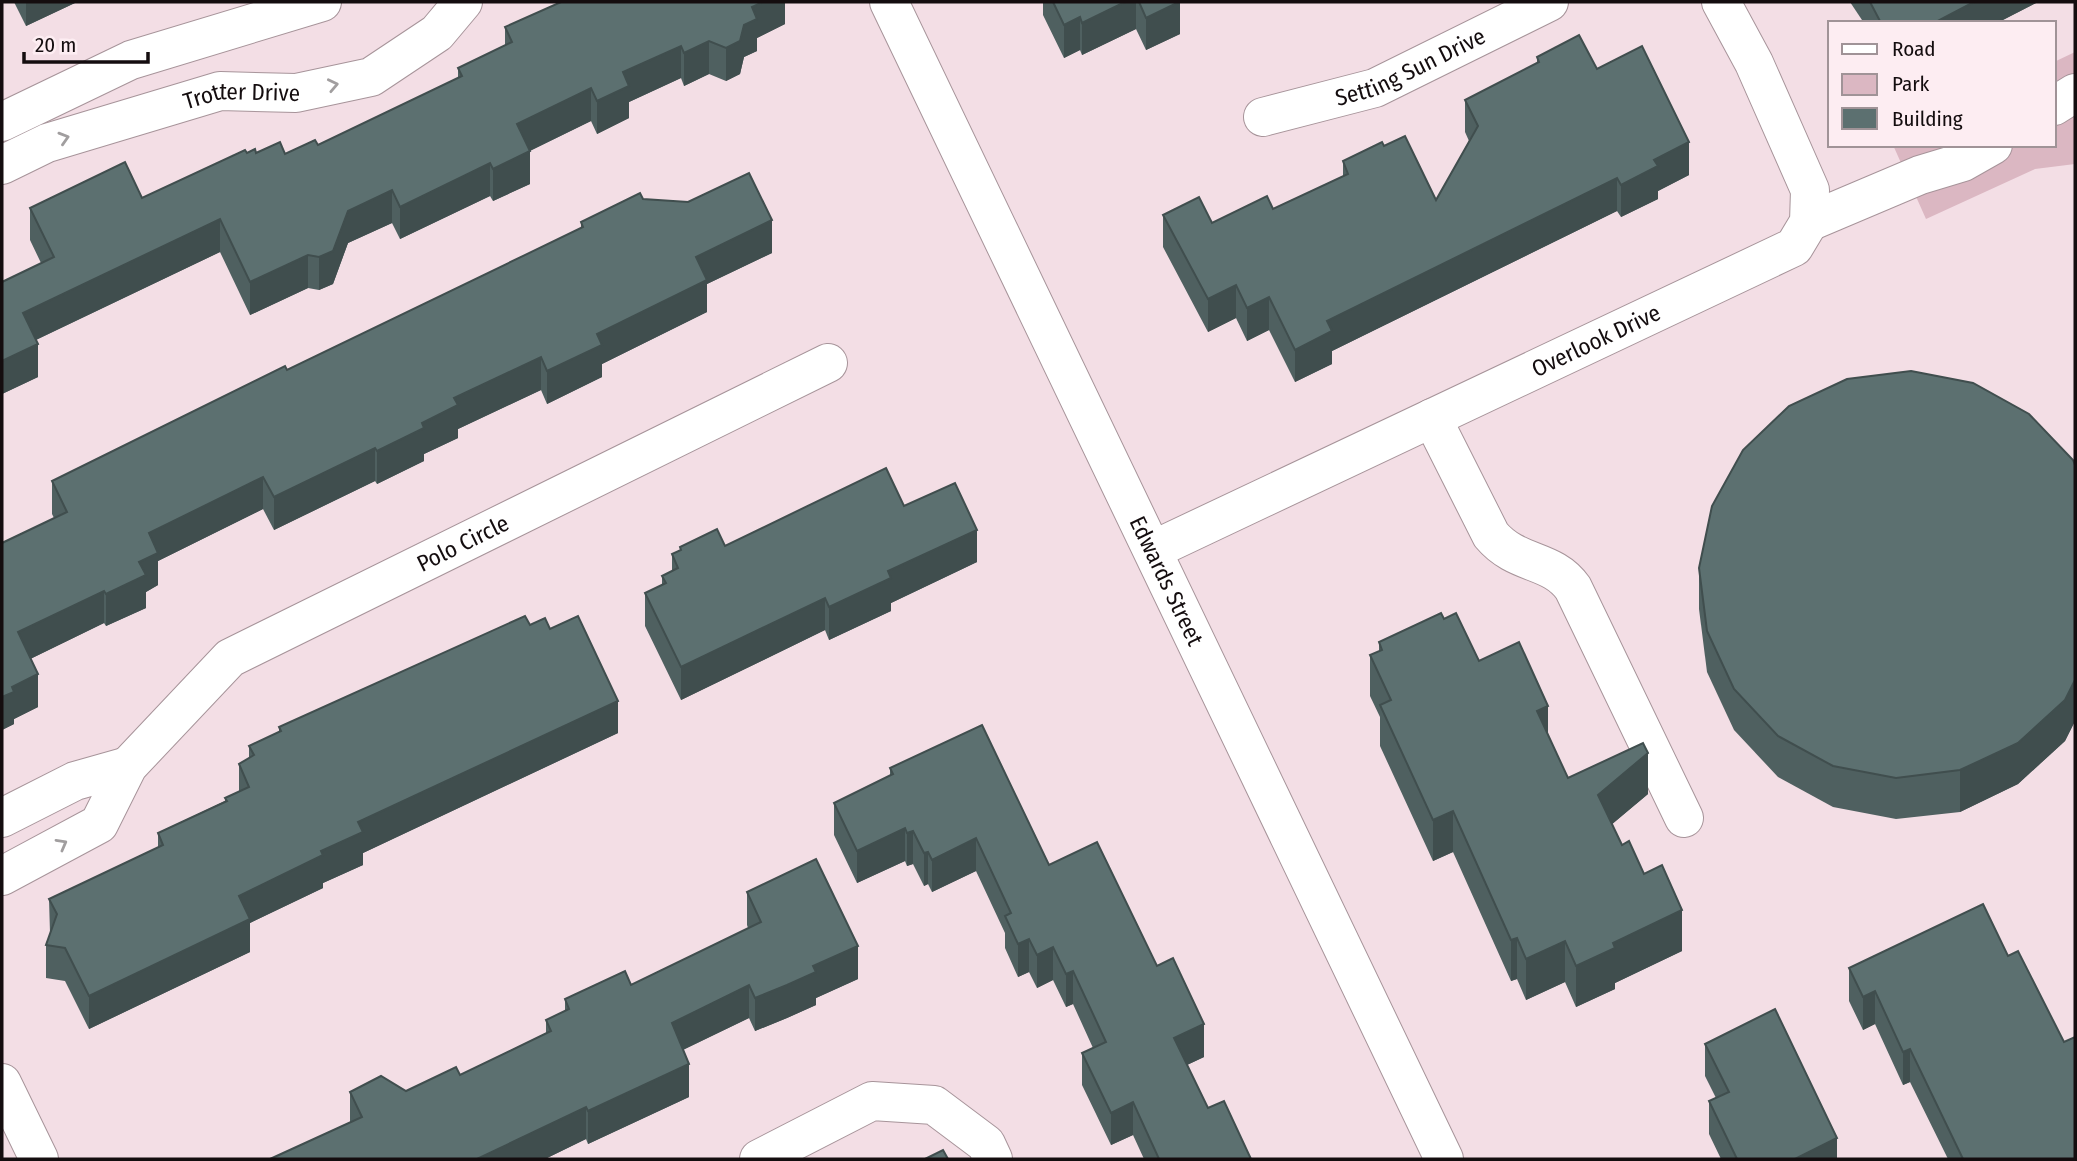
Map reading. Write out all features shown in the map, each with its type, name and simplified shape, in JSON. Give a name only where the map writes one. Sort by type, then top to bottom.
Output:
[{"type":"street","points":[[2,121],[131,60],[322,2]]},
{"type":"street","name":"Trotter Drive","points":[[2,165],[47,143],[220,91],[296,93],[371,77],[438,33],[463,2]]},
{"type":"street","name":"Edwards Street","points":[[889,2],[1444,1159]]},
{"type":"street","name":"Setting Sun Drive","points":[[1263,117],[1375,88],[1549,2]]},
{"type":"street","points":[[1721,2],[1754,63],[1810,190],[1809,222],[1920,175],[1963,162],[1989,147]]},
{"type":"street","points":[[2056,105],[2075,93]]},
{"type":"street","name":"Overlook Drive","points":[[1153,550],[1794,247],[1809,222]]},
{"type":"street","name":"Polo Circle","points":[[2,876],[99,824],[128,766],[230,658],[828,363]]},
{"type":"street","points":[[1432,418],[1491,535],[1502,549],[1559,572],[1573,587],[1684,818]]},
{"type":"street","points":[[2,818],[75,781],[128,766]]},
{"type":"street","points":[[2,1083],[39,1159]]},
{"type":"street","points":[[759,1159],[872,1101],[934,1105],[986,1144],[993,1159]]},
{"type":"green space","points":[[2075,52],[2075,164],[2035,169],[1926,219],[1894,147],[2056,147],[2056,61]]},
{"type":"building","points":[[561,2],[763,2],[752,7],[757,19],[744,25],[740,41],[726,48],[709,41],[684,53],[681,46],[623,72],[629,86],[597,101],[591,88],[517,124],[530,151],[493,169],[490,163],[400,207],[392,190],[348,211],[333,251],[319,257],[308,255],[250,282],[220,219],[23,313],[38,344],[2,361],[2,282],[54,257],[30,208],[125,162],[142,198],[245,150],[247,153],[255,149],[256,153],[280,142],[285,154],[315,140],[318,145],[462,76],[458,68],[512,42],[505,27]]},
{"type":"building","points":[[1053,2],[1125,2],[1082,23],[1080,17],[1064,25]]},
{"type":"building","points":[[1139,2],[1179,2],[1146,18]]},
{"type":"building","points":[[1870,2],[1974,2],[1938,21],[1880,21]]},
{"type":"building","points":[[1579,35],[1597,69],[1642,46],[1689,142],[1654,160],[1658,166],[1621,185],[1617,178],[1327,321],[1332,331],[1295,350],[1269,297],[1247,308],[1236,285],[1208,299],[1163,215],[1199,197],[1212,223],[1267,196],[1273,209],[1348,174],[1343,161],[1382,142],[1384,146],[1405,136],[1436,200],[1478,126],[1465,100],[1539,62],[1537,57]]},
{"type":"building","points":[[749,173],[772,220],[696,257],[707,280],[597,334],[602,345],[547,371],[541,357],[454,398],[458,405],[422,423],[424,428],[377,451],[375,448],[274,497],[263,477],[149,533],[158,553],[139,562],[146,575],[106,594],[104,591],[18,632],[38,674],[12,687],[14,692],[2,697],[2,543],[67,512],[52,481],[285,366],[287,370],[583,227],[581,222],[640,193],[643,199],[688,202]]},
{"type":"building","points":[[1911,371],[1973,383],[2029,414],[2073,460],[2075,680],[2065,700],[2018,743],[1960,770],[1896,778],[1833,766],[1778,736],[1734,689],[1707,631],[1699,568],[1712,506],[1743,450],[1789,406],[1847,379]]},
{"type":"building","points":[[886,468],[904,506],[955,483],[977,530],[888,571],[891,578],[829,607],[825,598],[681,667],[645,593],[666,583],[662,576],[678,568],[672,554],[681,550],[680,547],[717,529],[725,546]]},
{"type":"building","points":[[1441,613],[1444,619],[1456,613],[1479,661],[1519,642],[1548,706],[1537,711],[1568,778],[1643,743],[1648,753],[1598,795],[1622,845],[1629,841],[1644,874],[1662,865],[1682,910],[1613,943],[1615,948],[1576,966],[1565,941],[1526,959],[1517,938],[1511,940],[1453,811],[1433,820],[1380,705],[1391,700],[1370,655],[1382,650],[1379,642]]},
{"type":"building","points":[[525,616],[530,625],[545,618],[550,629],[578,616],[618,701],[358,822],[363,832],[321,851],[323,855],[239,896],[250,919],[89,996],[65,948],[46,945],[57,914],[49,899],[163,845],[158,833],[227,801],[225,798],[249,787],[239,764],[254,755],[249,746],[281,731],[279,727]]},
{"type":"building","points":[[982,725],[1049,865],[1097,842],[1157,966],[1173,958],[1204,1024],[1174,1038],[1208,1108],[1224,1101],[1251,1159],[1159,1159],[1133,1102],[1111,1113],[1082,1053],[1106,1042],[1073,971],[1066,974],[1053,947],[1037,955],[1029,939],[1018,944],[1005,916],[1011,913],[976,838],[932,860],[928,852],[924,853],[913,831],[907,833],[905,828],[857,851],[834,803],[893,774],[890,768]]},
{"type":"building","points":[[816,859],[858,946],[813,966],[816,972],[787,985],[755,998],[749,985],[672,1023],[689,1064],[588,1111],[586,1107],[477,1159],[270,1159],[362,1117],[350,1092],[381,1076],[406,1091],[456,1067],[460,1075],[551,1031],[546,1020],[569,1009],[565,999],[625,971],[631,985],[761,922],[747,892]]},
{"type":"building","points":[[1983,904],[2008,956],[2018,951],[2064,1042],[2075,1037],[2075,1159],[1963,1159],[1910,1049],[1903,1052],[1875,991],[1863,997],[1849,968]]},
{"type":"building","points":[[1775,1009],[1837,1138],[1795,1159],[1737,1159],[1709,1101],[1729,1092],[1705,1044]]},
{"type":"building","points":[[943,1150],[948,1159],[925,1159]]}]
